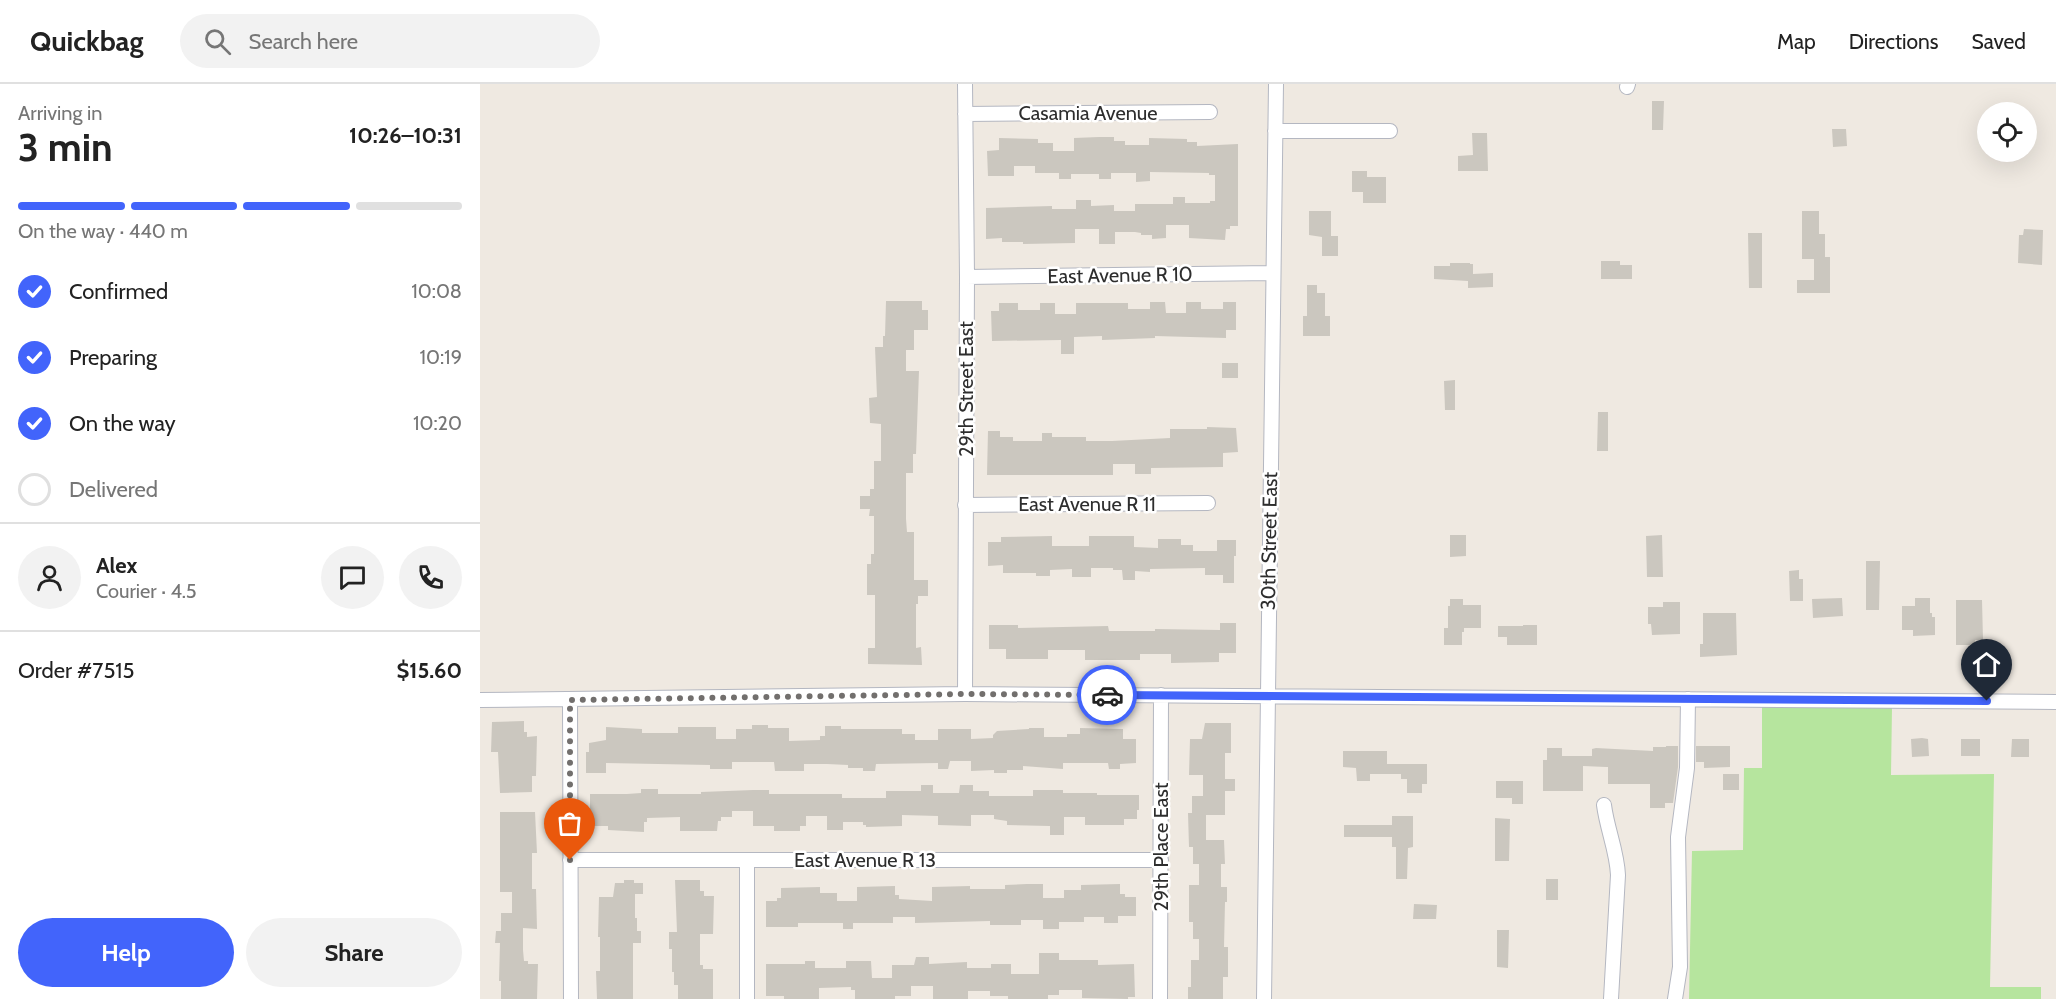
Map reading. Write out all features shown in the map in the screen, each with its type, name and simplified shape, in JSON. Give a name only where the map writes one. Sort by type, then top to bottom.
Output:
[{"type":"street","name":"29th Street East","points":[[965,84],[967,277],[965,694]]},
{"type":"street","name":"30th Street East","points":[[1264,999],[1276,84]]},
{"type":"street","name":"Casamia Avenue","points":[[965,114],[1210,112]]},
{"type":"street","points":[[1275,131],[1390,131]]},
{"type":"street","name":"East Avenue R 10","points":[[967,277],[1273,273]]},
{"type":"street","name":"East Avenue R 11","points":[[965,505],[1208,503]]},
{"type":"street","points":[[480,700],[965,694],[2056,702]]},
{"type":"street","name":"29th Place East","points":[[1160,999],[1161,695]]},
{"type":"street","points":[[1675,999],[1680,967],[1678,837],[1687,768],[1688,699]]},
{"type":"street","points":[[570,700],[571,999]]},
{"type":"street","points":[[1604,805],[1606,827],[1617,858],[1618,875],[1611,999]]},
{"type":"street","name":"East Avenue R 13","points":[[570,860],[1161,860]]},
{"type":"street","points":[[747,860],[747,999]]},
{"type":"green space","points":[[1762,706],[1892,707],[1891,775],[1994,774],[1990,987],[2041,987],[2041,999],[1689,999],[1692,851],[1743,850],[1744,768],[1762,768]]},
{"type":"building","points":[[1652,101],[1664,101],[1663,130],[1652,130]]},
{"type":"building","points":[[1832,129],[1846,129],[1847,146],[1833,147]]},
{"type":"building","points":[[1472,133],[1487,133],[1488,171],[1458,171],[1458,156],[1473,155]]},
{"type":"building","points":[[1114,137],[1114,141],[1125,141],[1125,145],[1149,145],[1149,138],[1187,139],[1187,142],[1197,142],[1197,146],[1238,144],[1238,226],[1230,226],[1230,229],[1226,229],[1225,240],[1189,238],[1189,225],[1166,225],[1166,238],[1152,239],[1152,235],[1115,232],[1115,244],[1099,244],[1099,229],[1075,229],[1075,243],[1023,244],[1023,242],[1002,242],[1002,238],[986,239],[986,208],[1052,206],[1052,209],[1076,209],[1076,200],[1091,200],[1091,206],[1114,205],[1114,211],[1135,211],[1135,204],[1173,204],[1173,197],[1185,197],[1185,203],[1215,201],[1215,175],[1209,175],[1209,173],[1150,172],[1150,181],[1136,182],[1136,173],[1111,173],[1111,179],[1099,179],[1099,174],[1071,174],[1071,179],[1059,179],[1059,173],[1035,173],[1035,166],[1014,166],[1014,176],[988,176],[987,151],[999,150],[999,138],[1038,139],[1038,143],[1053,143],[1053,151],[1074,151],[1074,138]]},
{"type":"building","points":[[1352,171],[1367,171],[1367,177],[1386,177],[1386,203],[1363,203],[1363,192],[1352,192]]},
{"type":"building","points":[[1309,211],[1331,211],[1331,236],[1338,236],[1338,256],[1322,256],[1322,237],[1309,235]]},
{"type":"building","points":[[1802,211],[1819,211],[1819,234],[1825,234],[1825,257],[1830,257],[1830,293],[1797,293],[1797,280],[1814,280],[1814,259],[1802,259]]},
{"type":"building","points":[[2024,229],[2043,230],[2042,265],[2018,263],[2019,235],[2023,235]]},
{"type":"building","points":[[1748,233],[1762,233],[1762,288],[1749,288]]},
{"type":"building","points":[[1601,261],[1620,261],[1620,265],[1632,265],[1632,279],[1601,279]]},
{"type":"building","points":[[1450,263],[1473,264],[1473,274],[1493,273],[1493,287],[1468,288],[1468,281],[1434,279],[1434,266],[1450,266]]},
{"type":"building","points":[[1307,285],[1317,285],[1317,293],[1325,293],[1325,316],[1330,316],[1330,336],[1303,336],[1303,316],[1307,316]]},
{"type":"building","points":[[886,301],[922,301],[922,310],[928,310],[928,330],[914,330],[914,350],[906,350],[906,371],[919,371],[916,454],[913,454],[913,473],[906,473],[906,519],[907,532],[914,532],[914,580],[928,580],[928,596],[918,596],[918,604],[916,604],[916,648],[921,647],[922,665],[868,664],[868,648],[875,648],[875,595],[867,595],[867,564],[871,564],[871,554],[874,554],[874,516],[869,516],[870,509],[860,509],[860,496],[870,496],[870,489],[874,489],[874,461],[881,461],[881,424],[870,423],[869,398],[877,397],[875,347],[883,347]]},
{"type":"building","points":[[1150,302],[1165,302],[1166,313],[1186,313],[1186,302],[1201,302],[1201,309],[1223,309],[1223,302],[1236,302],[1236,330],[1226,330],[1226,338],[1155,336],[1155,338],[1102,340],[1102,336],[1074,337],[1074,354],[1061,354],[1061,340],[992,341],[991,311],[999,311],[999,303],[1018,303],[1018,310],[1040,310],[1040,303],[1055,303],[1055,314],[1076,314],[1076,303],[1128,303],[1128,309],[1150,309]]},
{"type":"building","points":[[1222,363],[1238,363],[1238,378],[1222,378]]},
{"type":"building","points":[[1455,380],[1455,410],[1445,410],[1444,381]]},
{"type":"building","points":[[1598,412],[1608,412],[1608,451],[1597,451]]},
{"type":"building","points":[[1207,427],[1236,428],[1238,452],[1223,453],[1223,467],[1151,468],[1151,474],[1135,474],[1135,464],[1113,464],[1113,475],[987,475],[988,431],[1000,431],[1000,437],[1013,437],[1013,441],[1042,441],[1042,433],[1052,433],[1052,437],[1086,437],[1086,441],[1112,441],[1170,438],[1170,429],[1207,429]]},
{"type":"building","points":[[1450,535],[1466,535],[1466,556],[1450,557]]},
{"type":"building","points":[[1662,535],[1663,577],[1647,577],[1646,536]]},
{"type":"building","points":[[1052,536],[1052,546],[1089,546],[1089,536],[1134,536],[1134,547],[1158,548],[1158,539],[1181,539],[1181,545],[1193,545],[1193,551],[1217,551],[1217,540],[1236,540],[1234,583],[1223,583],[1223,575],[1205,575],[1205,568],[1135,571],[1135,580],[1123,580],[1122,570],[1113,570],[1113,568],[1091,568],[1091,577],[1072,577],[1072,569],[1050,570],[1050,576],[1036,576],[1036,573],[1003,573],[1003,565],[988,566],[988,542],[1001,542],[1001,537]]},
{"type":"building","points":[[1866,561],[1880,561],[1879,610],[1866,610]]},
{"type":"building","points":[[1799,570],[1799,579],[1803,579],[1803,601],[1790,601],[1789,571]]},
{"type":"building","points":[[1842,598],[1843,616],[1813,618],[1812,599]]},
{"type":"building","points":[[1915,598],[1930,598],[1930,613],[1932,617],[1935,617],[1935,635],[1913,636],[1913,630],[1902,630],[1902,606],[1915,606]]},
{"type":"building","points":[[1450,599],[1463,599],[1463,605],[1481,605],[1481,628],[1464,628],[1462,645],[1444,645],[1444,628],[1448,628]]},
{"type":"building","points":[[1956,600],[1982,600],[1983,640],[1975,640],[1975,643],[1970,645],[1956,645]]},
{"type":"building","points":[[1663,602],[1680,602],[1680,634],[1652,635],[1651,624],[1648,624],[1648,607],[1663,607]]},
{"type":"building","points":[[1703,613],[1736,613],[1737,655],[1700,657],[1700,644],[1703,644]]},
{"type":"building","points":[[1220,623],[1236,623],[1236,653],[1219,653],[1219,662],[1171,663],[1171,654],[1140,654],[1140,660],[1085,660],[1085,650],[1048,650],[1048,659],[1006,659],[1006,649],[989,649],[989,625],[1018,625],[1018,628],[1108,626],[1109,631],[1155,631],[1155,629],[1220,630]]},
{"type":"building","points":[[1537,625],[1537,645],[1507,645],[1507,637],[1498,637],[1498,626]]},
{"type":"building","points":[[524,721],[524,732],[527,732],[527,737],[537,736],[536,776],[532,776],[532,792],[500,793],[498,752],[491,752],[492,722]]},
{"type":"building","points":[[1205,723],[1231,723],[1231,753],[1225,753],[1225,779],[1235,779],[1235,791],[1225,791],[1225,815],[1206,815],[1206,840],[1224,840],[1225,864],[1221,864],[1221,887],[1227,887],[1224,947],[1228,947],[1228,977],[1223,977],[1223,999],[1188,999],[1188,987],[1191,987],[1191,960],[1199,960],[1199,939],[1193,939],[1193,922],[1189,922],[1189,885],[1199,885],[1199,864],[1193,864],[1193,847],[1189,847],[1188,813],[1192,813],[1192,796],[1203,796],[1203,775],[1189,775],[1190,739],[1202,739]]},
{"type":"building","points":[[752,725],[789,728],[789,741],[820,740],[820,736],[825,736],[825,726],[841,726],[841,729],[902,729],[902,734],[915,734],[915,740],[938,740],[938,729],[971,729],[971,739],[993,738],[997,731],[1029,728],[1044,728],[1044,737],[1067,737],[1067,734],[1080,734],[1080,728],[1123,729],[1123,739],[1136,739],[1136,763],[1120,764],[1120,769],[1109,769],[1108,763],[1063,763],[1063,769],[1023,766],[1023,770],[994,773],[994,770],[971,771],[971,761],[950,761],[948,769],[938,769],[938,763],[876,764],[875,771],[848,768],[848,765],[804,764],[804,771],[775,771],[774,762],[732,762],[732,769],[710,769],[710,765],[606,763],[606,773],[586,773],[586,752],[589,752],[589,743],[606,740],[606,727],[642,729],[642,733],[678,733],[678,727],[716,727],[716,739],[736,739],[736,729],[752,729]]},
{"type":"building","points":[[1911,739],[1928,739],[1929,756],[1912,757]]},
{"type":"building","points":[[1961,739],[1980,739],[1980,756],[1961,756]]},
{"type":"building","points":[[2012,739],[2029,739],[2029,757],[2011,757]]},
{"type":"building","points":[[1678,746],[1678,767],[1673,803],[1665,803],[1665,808],[1650,808],[1650,784],[1608,784],[1608,767],[1583,766],[1583,791],[1543,791],[1543,760],[1547,760],[1547,748],[1562,748],[1562,756],[1592,756],[1592,749],[1596,748],[1653,751],[1653,747]]},
{"type":"building","points":[[1696,746],[1730,746],[1730,767],[1704,768],[1704,762],[1696,762]]},
{"type":"building","points":[[1343,751],[1387,751],[1387,764],[1427,764],[1427,784],[1422,784],[1422,793],[1407,793],[1407,779],[1401,779],[1401,774],[1370,774],[1370,781],[1357,781],[1356,768],[1343,767]]},
{"type":"building","points":[[1723,774],[1739,774],[1739,790],[1723,790]]},
{"type":"building","points":[[1496,781],[1523,781],[1523,804],[1512,804],[1512,798],[1496,798]]},
{"type":"building","points":[[921,785],[933,785],[933,793],[959,793],[960,785],[973,785],[973,791],[989,791],[989,796],[1033,796],[1033,790],[1063,790],[1063,793],[1097,793],[1097,795],[1139,795],[1139,810],[1137,810],[1137,819],[1124,819],[1124,825],[1085,825],[1085,817],[1064,817],[1064,835],[1050,835],[1050,826],[1007,825],[1007,821],[994,819],[994,815],[971,815],[971,826],[938,825],[938,816],[902,815],[902,826],[866,827],[863,822],[843,822],[843,830],[827,830],[827,816],[806,816],[806,826],[800,826],[800,831],[774,831],[774,826],[753,826],[753,811],[732,811],[732,817],[721,817],[721,821],[718,821],[717,831],[680,831],[680,817],[647,818],[647,822],[644,822],[644,832],[608,830],[608,826],[590,826],[590,794],[641,793],[641,789],[658,789],[658,794],[769,790],[769,794],[842,794],[842,798],[886,798],[886,791],[921,791]]},
{"type":"building","points":[[500,812],[535,812],[537,853],[532,853],[532,889],[536,889],[537,929],[523,928],[523,950],[524,961],[528,961],[528,964],[538,964],[537,999],[501,999],[500,943],[495,943],[496,931],[501,931],[501,913],[512,913],[512,892],[500,892]]},
{"type":"building","points":[[1392,816],[1413,816],[1413,847],[1408,848],[1407,879],[1396,879],[1396,847],[1392,847],[1392,837],[1344,837],[1344,825],[1392,825]]},
{"type":"building","points":[[1495,818],[1510,819],[1509,861],[1495,861]]},
{"type":"building","points":[[1546,879],[1558,879],[1558,900],[1546,900]]},
{"type":"building","points":[[624,880],[643,883],[643,894],[635,894],[635,918],[637,918],[637,931],[641,931],[641,943],[633,943],[633,999],[597,999],[596,971],[600,971],[599,897],[613,897],[615,883],[624,883]]},
{"type":"building","points":[[675,880],[700,880],[700,891],[704,891],[704,896],[714,896],[713,934],[700,934],[700,965],[703,965],[703,969],[713,969],[713,999],[678,999],[678,985],[674,985],[674,972],[672,972],[672,949],[669,949],[669,932],[677,932]]},
{"type":"building","points":[[1043,884],[1043,898],[1064,898],[1064,890],[1081,890],[1081,885],[1120,884],[1120,894],[1125,894],[1125,897],[1136,897],[1136,916],[1118,916],[1118,923],[1104,923],[1104,917],[1084,917],[1084,922],[1059,922],[1059,929],[1043,929],[1043,920],[1021,920],[1021,925],[990,925],[990,921],[915,923],[915,917],[893,917],[893,923],[853,923],[853,929],[843,929],[843,923],[798,923],[798,927],[766,927],[766,901],[777,901],[777,898],[781,898],[781,888],[820,887],[820,893],[837,893],[837,901],[857,901],[857,887],[895,886],[895,895],[899,895],[899,899],[932,901],[932,887],[970,886],[970,889],[1005,889],[1005,885]]},
{"type":"building","points":[[1414,904],[1437,905],[1436,919],[1413,919]]},
{"type":"building","points":[[1497,930],[1509,930],[1508,968],[1497,967]]},
{"type":"building","points":[[1039,953],[1059,953],[1059,960],[1098,960],[1098,965],[1134,964],[1135,997],[1128,997],[1128,999],[1082,998],[1082,990],[1059,990],[1059,995],[1048,995],[1048,999],[1008,999],[1008,996],[990,996],[990,991],[968,991],[968,999],[933,999],[933,986],[911,986],[911,996],[895,996],[895,999],[855,999],[855,990],[851,990],[851,987],[819,988],[819,999],[784,999],[784,996],[766,996],[766,964],[805,964],[805,961],[815,961],[815,968],[846,968],[846,961],[871,961],[872,978],[892,978],[892,965],[914,965],[916,957],[929,957],[929,964],[967,962],[967,968],[991,968],[991,964],[1011,964],[1011,974],[1039,974]]},
{"type":"way so far","points":[[570,860],[570,700],[965,694],[1107,695]]},
{"type":"route","points":[[1107,695],[1987,701]]}]
